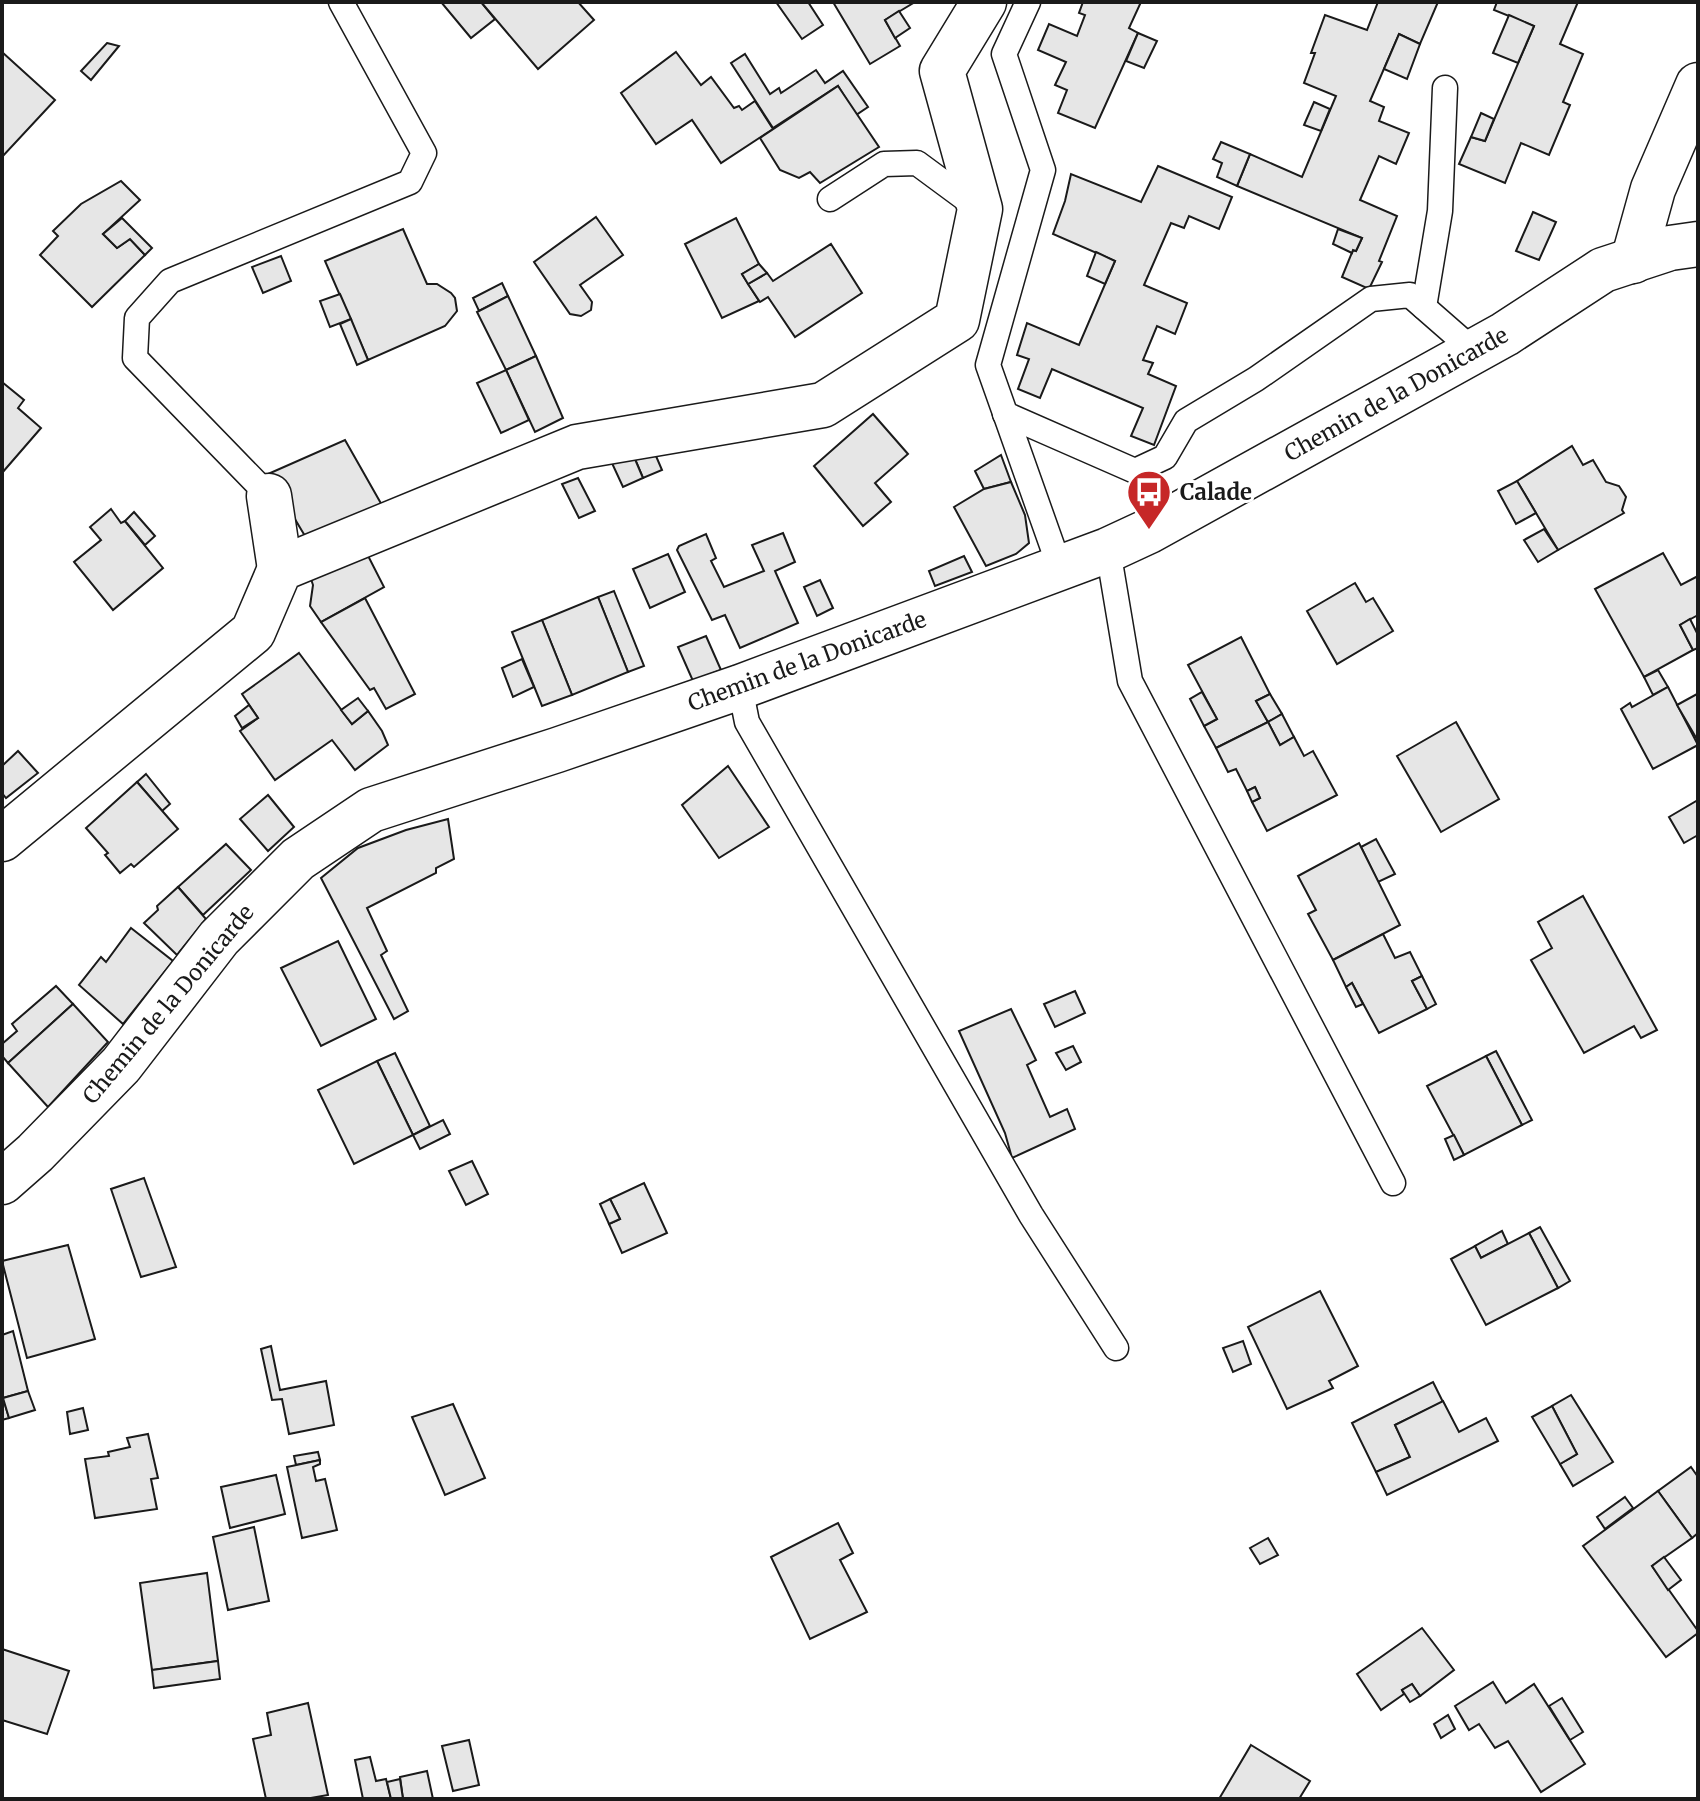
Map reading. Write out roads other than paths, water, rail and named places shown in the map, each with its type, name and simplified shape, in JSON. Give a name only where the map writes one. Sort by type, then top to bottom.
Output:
[{"type":"street","points":[[280,569],[577,447],[823,405],[957,320],[980,209],[942,71],[984,2]]},
{"type":"street","points":[[1633,261],[1653,189],[1698,85]]},
{"type":"street","name":"Chemin de la Donicarde","points":[[2,1182],[35,1153],[121,1065],[219,938],[298,859],[371,810],[740,687],[1108,550],[1149,531],[1505,334],[1603,270],[1670,248],[1698,244]]},
{"type":"street","points":[[2,839],[253,632],[280,569],[269,496]]},
{"type":"lane","points":[[269,496],[135,358],[137,318],[170,281],[410,182],[424,153],[341,2]]},
{"type":"lane","points":[[1028,2],[1004,54],[1043,170],[988,365],[1060,568]]},
{"type":"lane","points":[[1424,307],[1440,211],[1445,88]]},
{"type":"lane","points":[[830,199],[884,164],[917,163],[980,209]]},
{"type":"lane","points":[[1005,414],[1135,471],[1165,457],[1186,421],[1256,379],[1371,299],[1410,295],[1474,351]]},
{"type":"lane","points":[[1108,550],[1130,681],[1393,1183]]},
{"type":"lane","points":[[740,687],[747,722],[1031,1215],[1116,1348]]},
{"type":"place","name":"Calade","points":[[1149,531]]}]
